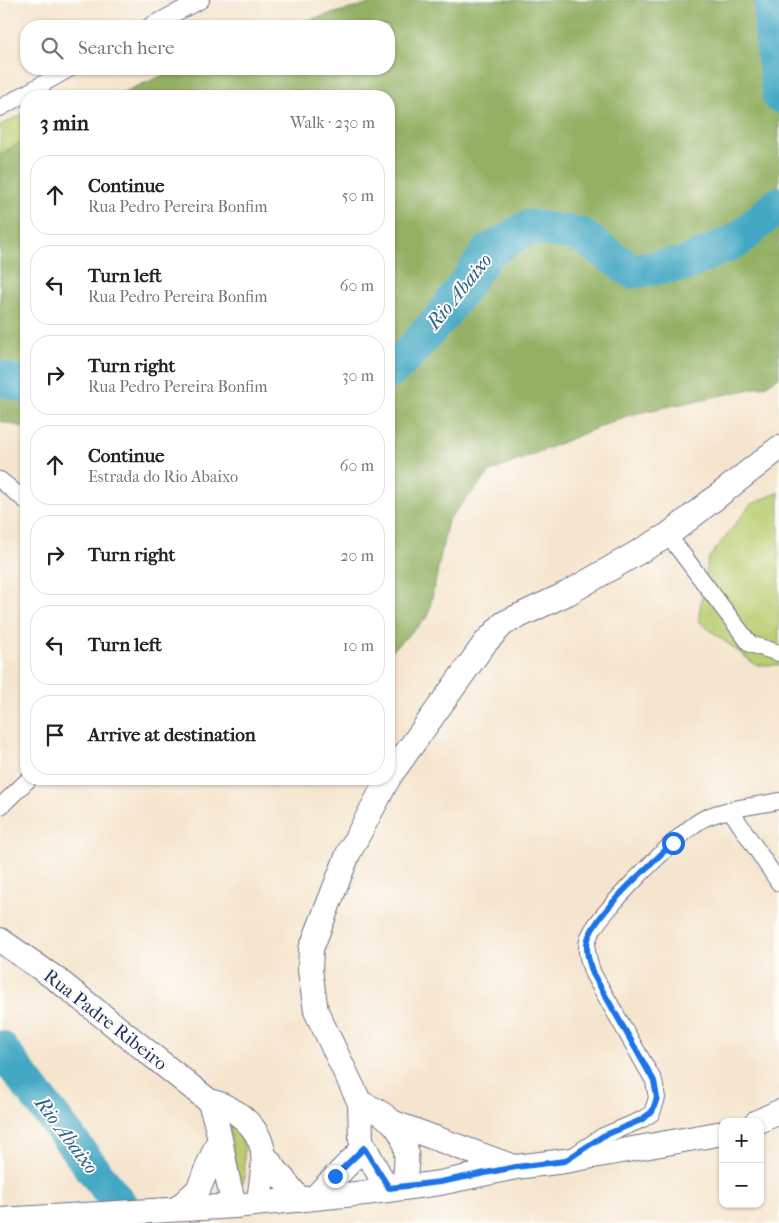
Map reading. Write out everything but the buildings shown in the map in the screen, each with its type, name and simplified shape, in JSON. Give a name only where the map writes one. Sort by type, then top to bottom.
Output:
[{"type":"main road","points":[[395,764],[485,642],[504,623],[568,593],[668,535],[779,448]]},
{"type":"main road","points":[[383,785],[348,854],[312,949],[310,970],[316,1011],[325,1034],[360,1103],[361,1140],[364,1148],[396,1188]]},
{"type":"main road","name":"Rua Padre Ribeiro","points":[[0,940],[59,981],[209,1101],[225,1105],[241,1116],[260,1140],[263,1154],[259,1204]]},
{"type":"main road","points":[[209,1101],[217,1121],[226,1176],[235,1206]]},
{"type":"main road","points":[[360,1103],[381,1112],[394,1123],[516,1167]]},
{"type":"main road","points":[[764,1119],[779,1112]]},
{"type":"main road","points":[[394,1123],[406,1146],[407,1164],[396,1188]]},
{"type":"main road","points":[[0,1220],[177,1210],[307,1199],[440,1182],[516,1167],[565,1161],[719,1135]]},
{"type":"main road","points":[[177,1210],[198,1190],[220,1138]]},
{"type":"main road","points":[[307,1199],[364,1148]]},
{"type":"main road","points":[[263,1154],[307,1199]]},
{"type":"street","points":[[162,20],[201,0]]},
{"type":"street","points":[[32,90],[58,75]]},
{"type":"street","points":[[0,108],[20,97]]},
{"type":"street","points":[[0,480],[20,496]]},
{"type":"street","points":[[668,535],[750,644],[779,653]]},
{"type":"street","points":[[1,806],[23,785]]},
{"type":"street","points":[[565,1161],[603,1136],[641,1120],[652,1112],[657,1098],[654,1081],[593,974],[586,955],[589,937],[629,886],[673,843],[704,818],[779,801]]},
{"type":"street","points":[[731,811],[779,883]]},
{"type":"green space","points":[[384,0],[779,0],[779,377],[765,386],[629,415],[490,472],[448,520],[428,617],[395,647],[395,90],[128,90],[164,75],[395,75],[395,20],[308,20]]},
{"type":"green space","points":[[20,116],[20,248],[0,249],[0,125]]},
{"type":"green space","points":[[20,142],[20,426],[0,421],[0,154]]},
{"type":"green space","points":[[779,492],[779,665],[756,665],[698,621],[708,559],[750,505]]},
{"type":"green space","points":[[234,1124],[237,1125],[244,1147],[245,1178],[243,1182],[238,1182],[230,1130]]},
{"type":"waterway","name":"Rio Abaixo","points":[[772,0],[771,27],[779,96]]},
{"type":"waterway","name":"Rio Abaixo","points":[[395,367],[443,315],[488,252],[529,227],[579,234],[632,271],[685,264],[738,240],[779,204]]},
{"type":"waterway","name":"Rio Abaixo","points":[[0,378],[20,384]]},
{"type":"waterway","name":"Rio Abaixo","points":[[0,1048],[134,1223]]},
{"type":"route","points":[[335,1176],[364,1148],[389,1188],[440,1182],[516,1167],[565,1161],[603,1136],[641,1120],[652,1112],[657,1098],[654,1081],[593,974],[586,955],[589,937],[604,915],[629,886],[673,843]]}]
